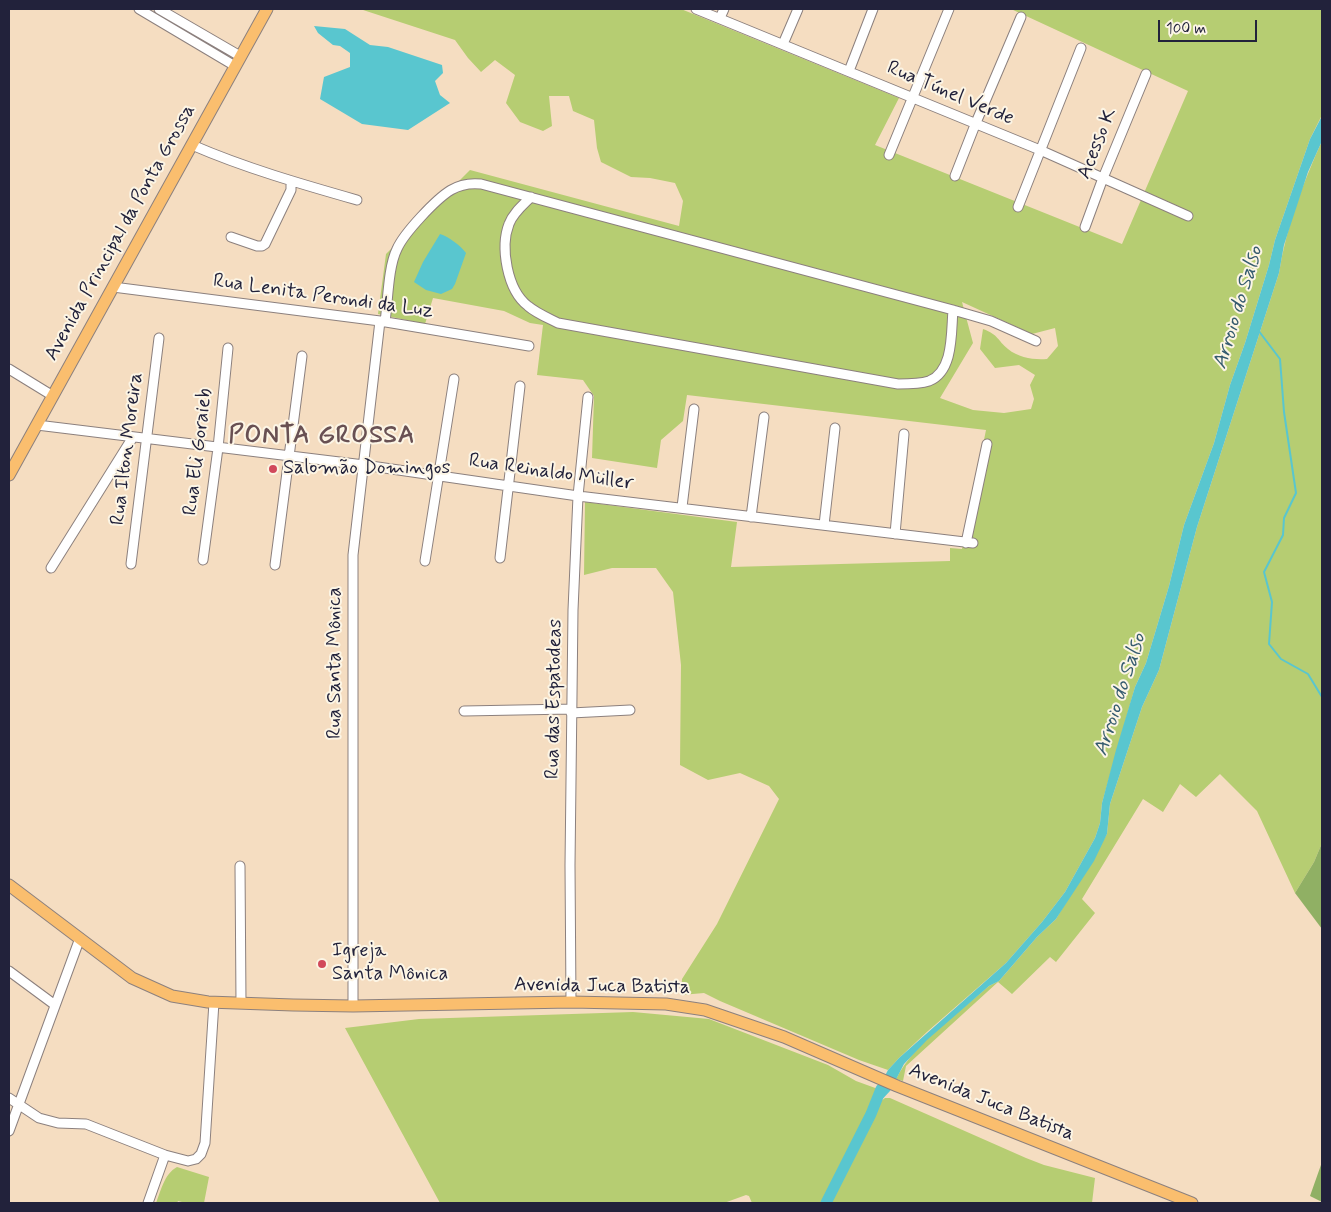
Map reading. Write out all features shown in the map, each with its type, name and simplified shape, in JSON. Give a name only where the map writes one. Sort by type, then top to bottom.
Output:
[{"type":"main road","name":"Avenida Principal da Ponta Grossa","points":[[9,475],[267,9]]},
{"type":"main road","name":"Avenida Juca Batista","points":[[9,885],[132,978],[172,996],[214,1002],[353,1006],[571,1002],[666,1004],[705,1010],[784,1036],[897,1086],[1192,1203]]},
{"type":"street","points":[[139,9],[237,61]]},
{"type":"street","points":[[159,9],[237,61]]},
{"type":"street","name":"Rua Túnel Verde","points":[[696,9],[975,125],[1040,150],[1188,216]]},
{"type":"street","points":[[720,18],[724,9]]},
{"type":"street","points":[[783,44],[798,9]]},
{"type":"street","points":[[849,71],[873,9]]},
{"type":"street","points":[[889,155],[949,9]]},
{"type":"street","points":[[955,176],[1021,17]]},
{"type":"street","points":[[1019,203],[1082,48]]},
{"type":"street","name":"Acesso K","points":[[1085,227],[1146,74]]},
{"type":"street","points":[[192,145],[215,155],[291,181],[357,200]]},
{"type":"street","points":[[231,237],[257,246],[265,244],[291,190],[291,181]]},
{"type":"street","name":"Rua Santa Mônica","points":[[353,1006],[353,555],[382,321],[393,260],[397,248],[406,236],[436,203],[452,190],[469,183],[481,184],[953,310],[991,321],[1036,341]]},
{"type":"street","points":[[531,197],[515,213],[509,224],[506,254],[510,282],[518,296],[527,306],[558,322],[898,384],[930,380],[943,369],[949,356],[953,310]]},
{"type":"street","name":"Rua Lenita Perondi da Luz","points":[[113,287],[382,321],[529,346]]},
{"type":"street","name":"Rua Ilton Moreira","points":[[131,564],[159,338]]},
{"type":"street","name":"Rua Eli Goraieb","points":[[203,560],[218,448],[228,348]]},
{"type":"street","points":[[275,565],[302,356]]},
{"type":"street","points":[[9,369],[52,396]]},
{"type":"street","points":[[426,561],[454,379]]},
{"type":"street","points":[[500,558],[520,386]]},
{"type":"street","name":"Rua das Espatodeas","points":[[571,1002],[573,610],[578,496],[588,397]]},
{"type":"street","points":[[682,507],[694,409]]},
{"type":"street","points":[[751,517],[764,416]]},
{"type":"street","name":"Rua Reinaldo Müller","points":[[36,424],[364,465],[578,496],[969,543],[987,444]]},
{"type":"street","points":[[824,526],[835,428]]},
{"type":"street","points":[[894,534],[904,434]]},
{"type":"street","points":[[51,568],[133,437]]},
{"type":"street","points":[[464,710],[630,710]]},
{"type":"street","points":[[240,866],[241,1003]]},
{"type":"street","points":[[9,1131],[80,938]]},
{"type":"street","points":[[9,971],[55,1005]]},
{"type":"street","points":[[9,1098],[39,1118],[58,1123],[86,1124],[165,1155],[188,1161],[196,1158],[201,1154],[205,1144],[214,1002]]},
{"type":"street","points":[[148,1203],[165,1155]]},
{"type":"green space","points":[[360,9],[681,9],[899,98],[875,145],[1122,244],[1188,91],[1011,9],[1322,9],[1322,115],[1310,139],[1275,240],[1214,443],[1184,525],[1169,586],[1146,663],[1135,687],[1102,803],[1100,823],[1095,838],[1065,892],[1006,963],[928,1031],[888,1070],[859,1060],[704,993],[681,995],[682,979],[717,924],[779,799],[769,786],[740,773],[708,780],[680,765],[681,665],[673,592],[656,568],[612,568],[584,575],[585,502],[737,522],[731,567],[950,561],[950,548],[962,549],[986,430],[687,395],[683,421],[661,440],[657,468],[592,458],[594,396],[583,380],[537,375],[543,325],[530,323],[504,311],[433,298],[425,324],[378,314],[386,254],[470,170],[679,226],[683,201],[675,183],[650,178],[631,177],[601,162],[597,148],[594,120],[573,111],[569,96],[549,96],[552,126],[543,131],[520,122],[506,103],[515,75],[495,60],[481,72],[455,40]],"holes":[[[962,302],[1032,334],[1055,328],[1058,346],[1047,359],[1032,359],[1017,354],[983,329],[980,349],[995,368],[1019,365],[1035,375],[1030,385],[1034,399],[1031,409],[1004,413],[973,410],[940,398],[973,343]]]},
{"type":"green space","points":[[1322,141],[1322,843],[1314,862],[1295,893],[1257,811],[1220,774],[1196,797],[1180,784],[1163,812],[1143,799],[1082,899],[1095,913],[1056,962],[1050,957],[1012,994],[998,982],[906,1066],[903,1081],[896,1079],[904,1065],[926,1040],[989,986],[999,981],[1037,937],[1056,919],[1107,834],[1110,804],[1142,707],[1159,670],[1197,527],[1279,273],[1291,222],[1308,173]]},
{"type":"green space","points":[[1322,843],[1322,929],[1295,893],[1314,862]]},
{"type":"green space","points":[[633,1012],[709,1019],[828,1065],[856,1081],[878,1089],[873,1099],[876,1105],[885,1098],[890,1098],[1026,1158],[1044,1165],[1095,1178],[1092,1203],[752,1203],[749,1196],[746,1195],[724,1203],[440,1203],[345,1028],[419,1019]]},
{"type":"green space","points":[[1322,1162],[1322,1202],[1310,1196]]},
{"type":"green space","points":[[177,1167],[209,1177],[204,1203],[178,1201],[177,1203],[156,1203],[166,1178]]},
{"type":"water","points":[[314,26],[345,29],[370,45],[388,47],[442,65],[443,73],[435,81],[440,95],[450,103],[408,130],[362,124],[320,99],[324,77],[350,67],[350,53],[340,46],[333,45],[318,33]]},
{"type":"water","points":[[1322,116],[1322,141],[1308,172],[1284,245],[1279,273],[1197,527],[1159,670],[1142,707],[1110,804],[1107,834],[1094,861],[1056,919],[1037,937],[999,981],[989,986],[927,1040],[904,1064],[890,1091],[876,1106],[873,1099],[888,1070],[899,1058],[1006,963],[1065,892],[1095,838],[1116,750],[1135,687],[1146,663],[1169,586],[1184,525],[1214,443],[1275,240],[1310,139]]},
{"type":"water","points":[[440,234],[461,247],[466,253],[452,289],[441,294],[426,290],[414,282],[423,262]]},
{"type":"waterway","points":[[1258,330],[1280,359],[1284,412],[1296,493],[1284,518],[1283,535],[1264,572],[1272,602],[1269,644],[1281,659],[1308,674],[1322,697]]},
{"type":"waterway","name":"Arroio do Salso","points":[[826,1203],[871,1114],[881,1089]]},
{"type":"place","name":"Salomão Domingos","points":[[273,469]]},
{"type":"place","name":"Igreja Santa Mônica","points":[[322,964]]},
{"type":"district","name":"PONTA GROSSA","points":[[322,437]]}]
